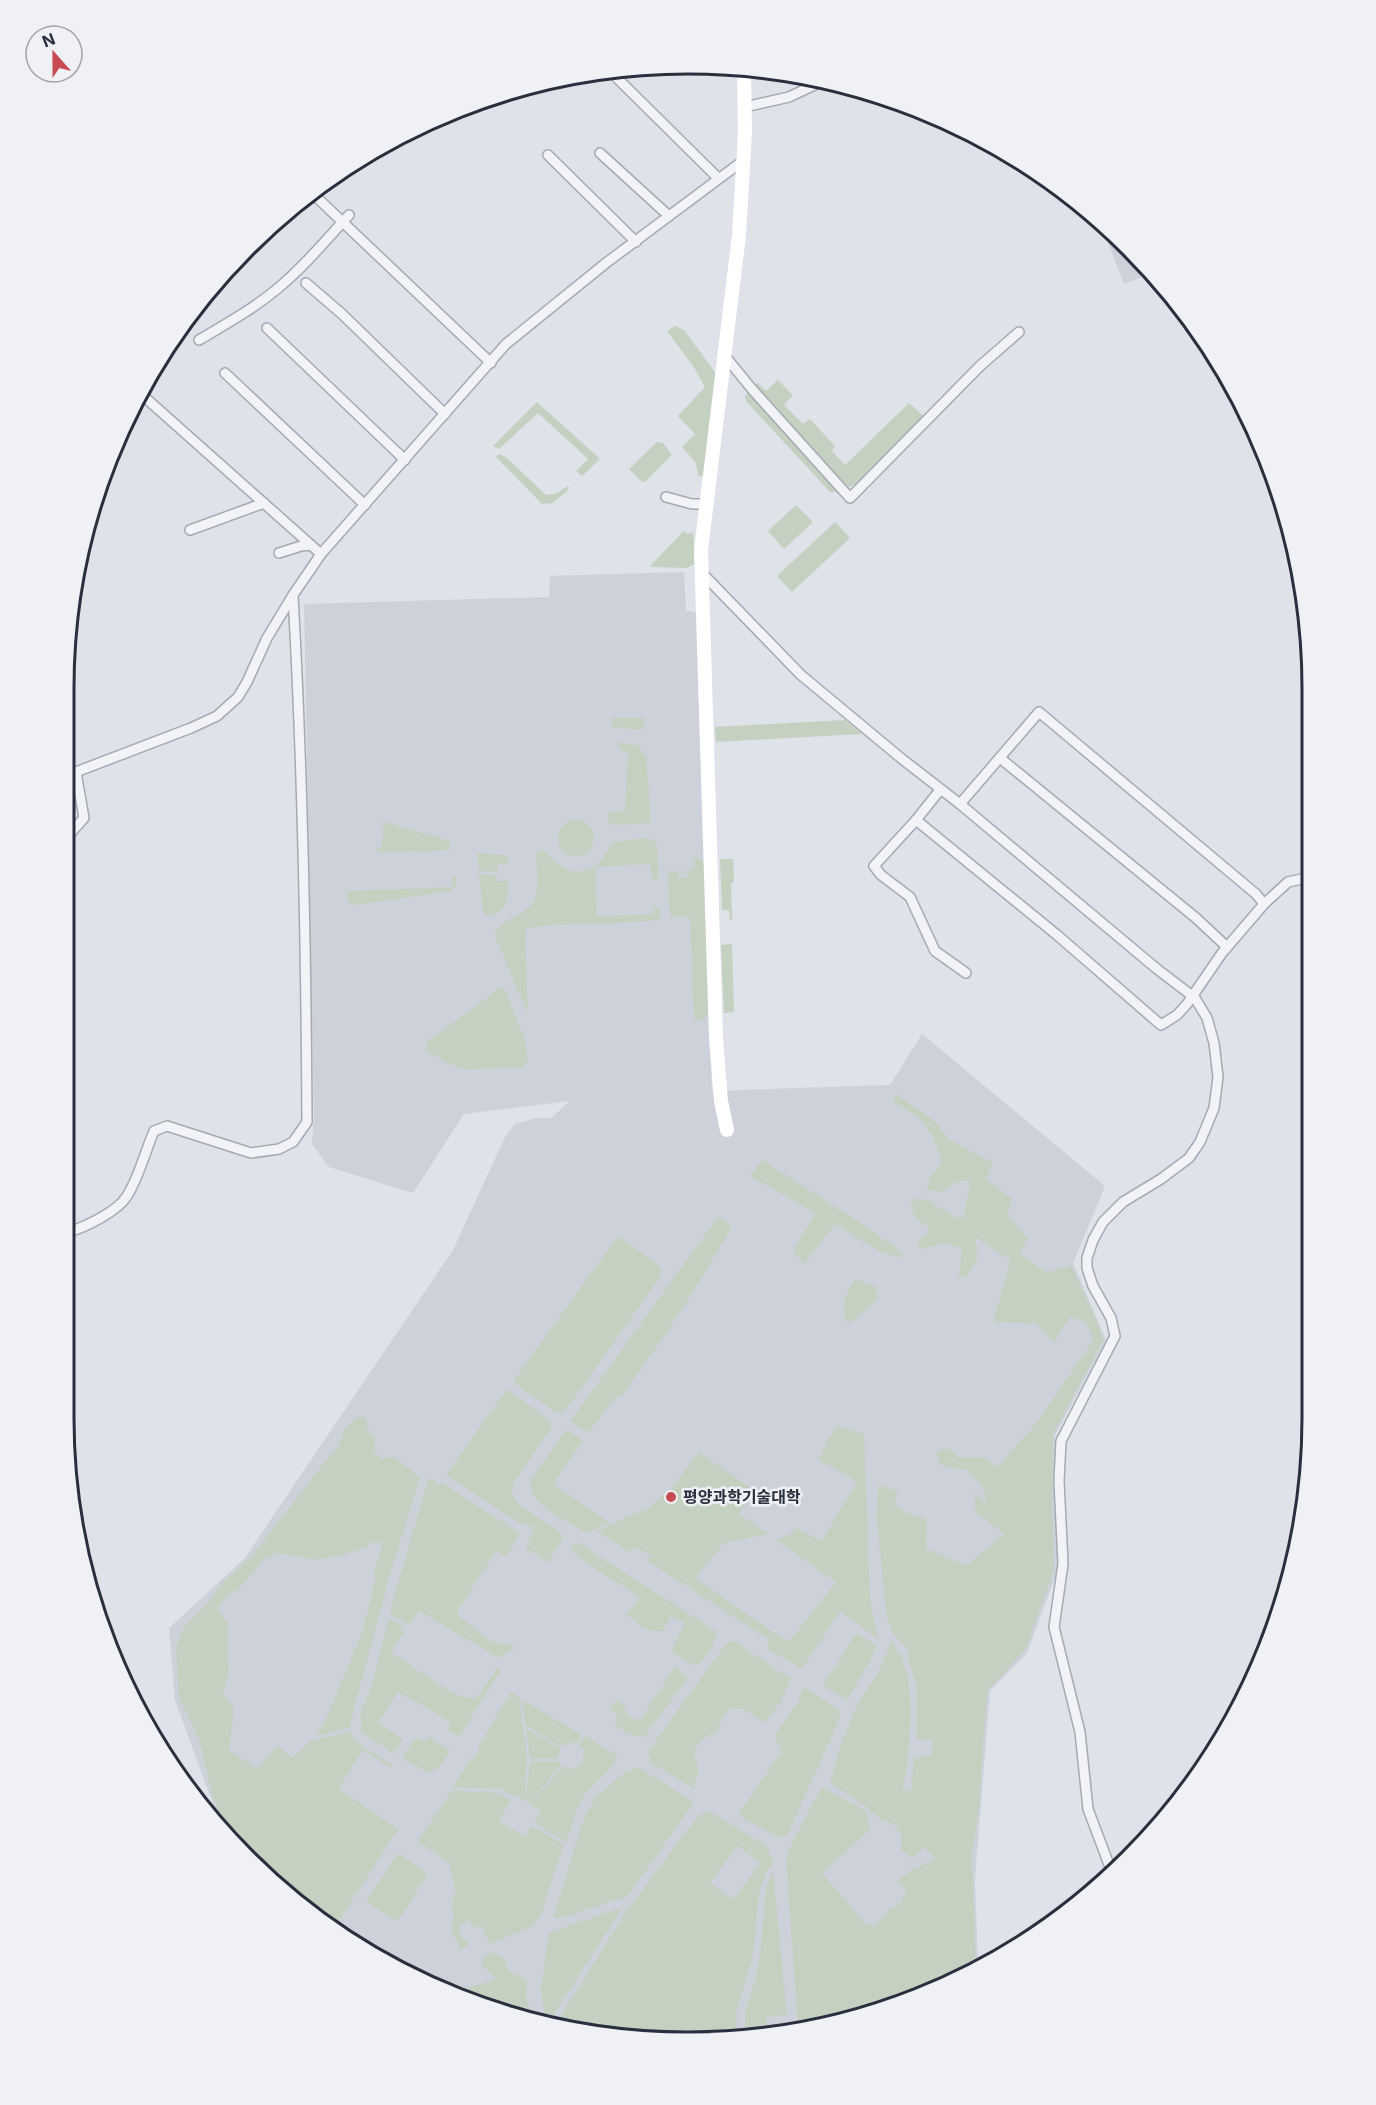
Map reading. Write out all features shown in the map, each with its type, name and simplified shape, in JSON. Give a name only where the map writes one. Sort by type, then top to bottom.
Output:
[{"type":"street","points":[[727,1131],[721,1101],[716,1038],[701,572],[705,504],[739,235],[744,160],[744,77]]},
{"type":"street","points":[[617,78],[718,178]]},
{"type":"street","points":[[745,107],[789,97],[812,86]]},
{"type":"street","points":[[600,153],[669,216]]},
{"type":"street","points":[[548,155],[636,242]]},
{"type":"street","points":[[74,772],[191,728],[217,716],[238,697],[267,638],[321,554],[506,344],[606,263],[744,160]]},
{"type":"street","points":[[318,197],[346,219],[490,363]]},
{"type":"street","points":[[199,340],[241,316],[277,289],[346,219]]},
{"type":"street","points":[[306,283],[342,314],[445,414]]},
{"type":"street","points":[[267,328],[405,460]]},
{"type":"street","points":[[725,356],[850,498],[980,366],[1018,332]]},
{"type":"street","points":[[225,373],[365,504]]},
{"type":"street","points":[[146,399],[321,554]]},
{"type":"street","points":[[925,407],[933,414]]},
{"type":"street","points":[[666,497],[692,504],[705,504]]},
{"type":"street","points":[[190,530],[264,503]]},
{"type":"street","points":[[279,553],[311,545]]},
{"type":"street","points":[[701,572],[801,675],[1191,996],[1208,1018],[1218,1077],[1214,1108],[1200,1142],[1189,1158],[1161,1179],[1123,1202],[1103,1222],[1093,1240],[1087,1258],[1087,1268],[1093,1287],[1110,1318],[1115,1336],[1060,1441],[1059,1481],[1063,1564],[1054,1627],[1080,1732],[1088,1809],[1110,1864]]},
{"type":"street","points":[[74,1230],[117,1208],[127,1196],[154,1131],[166,1126],[251,1153],[279,1149],[293,1142],[307,1122],[306,896],[293,595]]},
{"type":"street","points":[[960,804],[1040,712],[1256,894],[1264,904]]},
{"type":"street","points":[[1000,758],[1196,918],[1227,947]]},
{"type":"street","points":[[74,780],[84,818],[74,829]]},
{"type":"street","points":[[940,790],[874,866],[881,875],[910,897],[935,951],[966,973]]},
{"type":"street","points":[[916,819],[1057,935],[1161,1025],[1177,1015],[1227,947],[1264,904],[1288,882],[1302,880]]},
{"type":"shaded area","points":[[1106,238],[1144,276],[1124,284]]},
{"type":"shaded area","name":"평양과학기술대학","points":[[684,572],[686,611],[697,612],[712,1091],[890,1085],[922,1034],[1105,1186],[1073,1263],[1106,1340],[1055,1435],[1057,1572],[1027,1653],[990,1691],[975,1879],[978,1958],[923,1985],[886,1999],[808,2020],[728,2030],[688,2032],[608,2026],[529,2011],[453,1985],[416,1968],[347,1928],[314,1905],[253,1852],[226,1822],[214,1808],[175,1700],[169,1628],[244,1559],[453,1250],[505,1137],[515,1124],[536,1118],[551,1118],[570,1101],[464,1114],[413,1193],[329,1167],[312,1144],[314,1116],[304,604],[549,597],[550,576]]},
{"type":"green space","points":[[675,326],[684,330],[717,375],[706,476],[698,476],[696,463],[682,447],[695,434],[678,416],[705,387],[693,366],[667,331]]},
{"type":"green space","points":[[778,380],[793,395],[784,405],[803,424],[810,419],[835,446],[832,451],[845,465],[909,403],[925,417],[858,483],[849,487],[843,485],[753,385],[758,383],[766,391]]},
{"type":"green space","points":[[747,393],[753,395],[837,490],[835,492],[830,492],[746,401]]},
{"type":"green space","points":[[537,402],[598,457],[599,460],[582,476],[576,471],[588,459],[538,413],[499,449],[493,446]]},
{"type":"green space","points":[[657,442],[663,443],[672,455],[646,481],[642,482],[629,469]]},
{"type":"green space","points":[[499,454],[506,457],[546,495],[555,494],[568,486],[569,489],[553,503],[542,504],[496,457]]},
{"type":"green space","points":[[796,505],[813,522],[784,549],[768,531]]},
{"type":"green space","points":[[835,522],[850,538],[792,592],[777,576]]},
{"type":"green space","points":[[684,531],[688,534],[693,532],[695,564],[686,568],[650,566]]},
{"type":"green space","points":[[611,718],[644,718],[644,726],[641,730],[614,727]]},
{"type":"green space","points":[[845,720],[862,734],[716,742],[715,727]]},
{"type":"green space","points":[[619,742],[638,746],[646,757],[650,823],[615,825],[607,821],[610,813],[625,810],[628,753],[618,749]]},
{"type":"green space","points":[[576,820],[589,825],[594,838],[589,851],[576,856],[563,851],[558,838],[563,825]]},
{"type":"green space","points":[[382,821],[450,841],[450,850],[377,853],[378,848],[381,848],[384,827],[381,826]]},
{"type":"green space","points":[[645,838],[654,840],[657,844],[659,878],[653,880],[650,864],[596,867],[597,916],[653,914],[653,905],[660,909],[659,918],[652,921],[527,928],[525,934],[528,1014],[494,934],[498,928],[523,912],[533,902],[537,891],[537,852],[544,850],[563,867],[577,872],[592,868],[600,861],[613,842]]},
{"type":"green space","points":[[477,853],[505,855],[509,864],[498,864],[497,872],[479,871]]},
{"type":"green space","points":[[693,858],[699,858],[705,864],[711,1012],[703,1019],[694,1020],[690,917],[670,917],[668,871],[677,871],[678,878],[687,878],[687,870],[693,870]]},
{"type":"green space","points":[[720,859],[733,859],[732,920],[730,920],[729,910],[722,910]]},
{"type":"green space","points":[[479,874],[497,875],[497,881],[509,881],[505,904],[499,911],[487,916],[483,911]]},
{"type":"green space","points":[[456,875],[456,886],[451,891],[357,905],[351,904],[347,897],[347,891],[453,887],[453,876]]},
{"type":"green space","points":[[732,944],[734,1012],[724,1013],[721,945]]},
{"type":"green space","points":[[500,988],[507,994],[525,1040],[528,1061],[524,1067],[465,1070],[445,1062],[426,1050],[427,1042]]},
{"type":"green space","points":[[896,1094],[936,1122],[947,1138],[993,1163],[986,1179],[1012,1199],[1007,1216],[1028,1238],[1020,1253],[1047,1272],[1072,1266],[1104,1339],[1053,1434],[1054,1570],[1025,1650],[987,1691],[979,1807],[971,1862],[976,1959],[923,1985],[886,1999],[847,2011],[798,2022],[786,1859],[792,1842],[822,1787],[865,1810],[871,1828],[822,1873],[866,1925],[874,1926],[890,1909],[899,1905],[907,1890],[897,1881],[913,1869],[935,1859],[924,1847],[913,1859],[901,1850],[902,1835],[893,1824],[882,1820],[850,1795],[830,1783],[841,1743],[858,1704],[878,1672],[892,1641],[905,1666],[910,1693],[909,1746],[903,1791],[911,1790],[914,1758],[931,1756],[934,1741],[917,1739],[917,1688],[907,1653],[909,1651],[893,1633],[887,1619],[877,1521],[878,1484],[897,1492],[895,1506],[908,1514],[927,1519],[926,1548],[966,1566],[1004,1534],[976,1512],[974,1494],[987,1505],[983,1490],[975,1478],[968,1470],[940,1464],[936,1452],[948,1448],[956,1453],[957,1458],[985,1457],[997,1468],[1038,1421],[1094,1339],[1085,1321],[1070,1317],[1054,1342],[1035,1323],[993,1322],[1011,1260],[976,1238],[977,1261],[966,1277],[959,1277],[962,1248],[945,1243],[921,1249],[917,1242],[928,1233],[928,1227],[917,1218],[910,1205],[916,1198],[930,1201],[957,1219],[965,1217],[970,1180],[956,1182],[940,1192],[926,1189],[933,1173],[942,1163],[934,1141],[919,1119],[893,1102]]},
{"type":"green space","points":[[762,1160],[903,1253],[901,1258],[879,1251],[835,1224],[804,1264],[793,1252],[815,1213],[750,1176]]},
{"type":"green space","points":[[718,1217],[732,1226],[665,1334],[621,1396],[616,1397],[591,1429],[588,1432],[577,1426],[571,1420]]},
{"type":"green space","points":[[618,1236],[661,1267],[660,1277],[568,1407],[563,1412],[557,1413],[514,1383],[514,1380]]},
{"type":"green space","points":[[855,1279],[877,1287],[876,1300],[854,1320],[847,1323],[844,1311],[845,1300]]},
{"type":"green space","points":[[507,1389],[549,1420],[552,1427],[514,1482],[512,1492],[520,1506],[556,1529],[564,1537],[548,1563],[525,1548],[535,1529],[525,1523],[522,1525],[446,1475]]},
{"type":"green space","points":[[358,1417],[366,1418],[367,1429],[375,1437],[374,1451],[381,1459],[394,1457],[420,1477],[389,1578],[349,1728],[316,1736],[329,1712],[362,1633],[375,1581],[374,1571],[383,1543],[373,1541],[367,1546],[342,1555],[316,1560],[278,1553],[263,1560],[237,1591],[229,1593],[217,1609],[227,1622],[229,1672],[223,1694],[234,1709],[229,1750],[257,1769],[278,1746],[293,1759],[310,1741],[349,1732],[362,1746],[391,1764],[390,1767],[362,1750],[339,1789],[398,1829],[338,1922],[314,1905],[253,1852],[220,1815],[211,1790],[200,1742],[179,1697],[176,1648],[184,1626],[211,1600],[220,1585],[252,1556],[338,1447],[344,1430]]},
{"type":"green space","points":[[837,1426],[864,1434],[870,1599],[878,1639],[840,1611],[802,1669],[768,1649],[768,1639],[648,1561],[650,1555],[637,1548],[629,1552],[597,1531],[648,1508],[670,1490],[699,1452],[752,1489],[739,1514],[769,1534],[724,1543],[695,1578],[787,1642],[836,1582],[776,1540],[791,1534],[797,1528],[822,1541],[857,1481],[819,1460]]},
{"type":"green space","points":[[567,1429],[583,1441],[553,1484],[610,1523],[586,1533],[549,1510],[534,1495],[531,1487],[532,1478]]},
{"type":"green space","points":[[430,1478],[440,1485],[442,1483],[518,1532],[519,1535],[506,1557],[496,1551],[458,1610],[458,1615],[490,1641],[516,1647],[499,1658],[419,1611],[410,1625],[392,1615],[390,1611]]},
{"type":"green space","points":[[577,1542],[717,1632],[712,1647],[703,1660],[695,1666],[671,1651],[685,1623],[671,1616],[663,1631],[653,1631],[627,1615],[640,1597],[569,1549]]},
{"type":"green space","points":[[389,1618],[404,1628],[402,1631],[404,1633],[391,1652],[456,1694],[476,1699],[497,1668],[501,1670],[459,1737],[447,1730],[451,1722],[398,1692],[378,1723],[403,1739],[394,1754],[362,1732],[360,1713],[371,1688]]},
{"type":"green space","points":[[856,1633],[875,1644],[876,1649],[848,1700],[823,1686]]},
{"type":"green space","points":[[731,1641],[791,1679],[780,1703],[765,1723],[743,1709],[731,1708],[722,1719],[717,1731],[699,1742],[694,1753],[699,1770],[693,1788],[651,1763],[648,1751],[725,1645]]},
{"type":"green space","points":[[675,1667],[688,1678],[644,1737],[628,1734],[614,1724],[618,1714],[609,1708],[616,1700],[625,1705],[624,1711],[631,1717],[640,1720]]},
{"type":"green space","points":[[804,1687],[838,1709],[841,1715],[788,1834],[780,1838],[739,1814],[783,1749],[775,1741],[777,1737],[775,1735],[800,1699]]},
{"type":"green space","points":[[511,1692],[519,1697],[527,1757],[524,1800],[500,1789],[455,1787],[454,1785],[480,1748],[478,1747]]},
{"type":"green space","points":[[523,1700],[582,1735],[577,1744],[572,1742],[560,1747],[525,1725]]},
{"type":"green space","points":[[526,1729],[560,1749],[558,1759],[530,1758]]},
{"type":"green space","points":[[585,1736],[618,1756],[583,1798],[566,1842],[534,1823],[541,1811],[530,1805],[564,1766],[572,1769],[582,1764],[584,1750],[579,1746]]},
{"type":"green space","points":[[416,1737],[425,1742],[429,1737],[450,1751],[439,1768],[426,1772],[402,1758]]},
{"type":"green space","points":[[530,1761],[559,1761],[562,1764],[529,1804],[525,1801]]},
{"type":"green space","points":[[639,1768],[694,1802],[628,1896],[565,1917],[553,1918],[584,1818],[595,1798],[626,1771]]},
{"type":"green space","points":[[453,1789],[495,1793],[511,1800],[499,1821],[525,1836],[532,1826],[564,1845],[542,1913],[536,1922],[530,1927],[489,1944],[481,1925],[473,1928],[469,1920],[458,1926],[463,1940],[467,1939],[469,1945],[460,1949],[451,1927],[454,1917],[451,1905],[456,1894],[449,1862],[419,1843],[420,1838]]},
{"type":"green space","points":[[709,1811],[757,1840],[747,1853],[737,1846],[710,1883],[733,1900],[761,1863],[748,1853],[759,1840],[768,1849],[774,1862],[767,1871],[759,1892],[753,1956],[736,2012],[737,2029],[688,2032],[648,2030],[560,2018],[624,1915],[700,1815]]},
{"type":"green space","points":[[398,1853],[428,1874],[398,1921],[366,1902]]},
{"type":"green space","points":[[773,1871],[787,2015],[766,2017],[766,2026],[745,2028],[745,2011],[756,1978],[760,1955],[766,1889]]},
{"type":"green space","points":[[623,1907],[553,2016],[544,2015],[541,1989],[549,1933]]},
{"type":"green space","points":[[494,1952],[503,1957],[510,1972],[527,1979],[526,1997],[531,2011],[464,1989],[496,1979],[485,1969],[481,1961],[486,1955]]},
{"type":"place","name":"평양과학기술대학","points":[[671,1497]]}]
